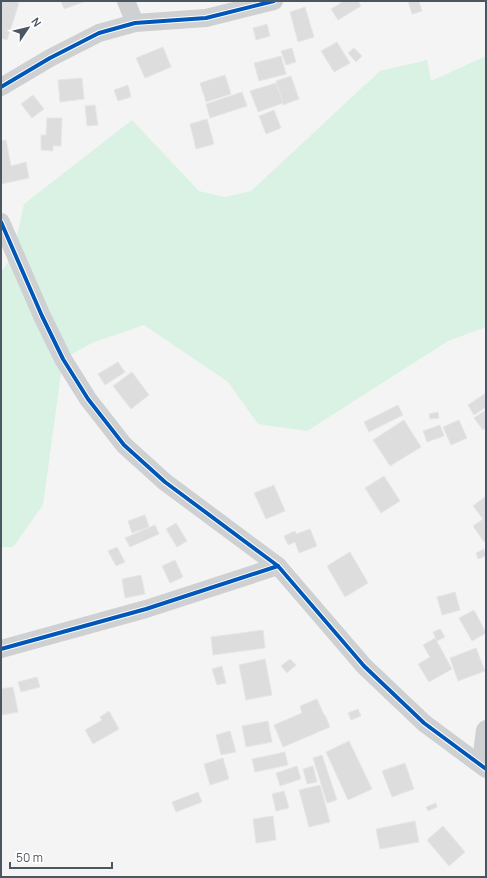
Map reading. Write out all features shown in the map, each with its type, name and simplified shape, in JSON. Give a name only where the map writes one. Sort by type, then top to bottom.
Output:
[{"type":"street","points":[[126,1],[135,23]]},
{"type":"street","points":[[1,87],[50,58],[99,33],[135,23],[206,18],[274,1]]},
{"type":"street","points":[[1,222],[42,316],[63,359],[88,399],[124,445],[165,482],[278,566],[364,666],[424,723],[486,769]]},
{"type":"street","points":[[1,649],[146,610],[278,566]]},
{"type":"street","points":[[486,729],[482,754],[486,762]]},
{"type":"green space","points":[[486,56],[486,327],[448,341],[307,431],[258,424],[228,382],[144,325],[92,343],[63,359],[43,505],[13,547],[1,547],[1,272],[13,255],[24,204],[132,120],[199,191],[225,197],[251,191],[380,71],[427,60],[431,81]]},
{"type":"building","points":[[1,1],[13,1],[19,3],[7,40],[1,38]]},
{"type":"building","points":[[61,1],[86,1],[64,9]]},
{"type":"building","points":[[344,1],[358,1],[361,6],[338,20],[331,9]]},
{"type":"building","points":[[408,1],[419,1],[422,11],[412,14]]},
{"type":"building","points":[[305,7],[314,37],[298,42],[290,12]]},
{"type":"building","points":[[267,24],[270,36],[256,40],[253,28]]},
{"type":"building","points":[[337,42],[350,63],[334,72],[321,51]]},
{"type":"building","points":[[163,47],[171,67],[145,78],[136,58]]},
{"type":"building","points":[[292,48],[296,62],[286,65],[281,51]]},
{"type":"building","points":[[354,48],[362,56],[356,62],[348,53]]},
{"type":"building","points":[[281,56],[286,74],[259,81],[254,63]]},
{"type":"building","points":[[225,75],[231,94],[206,102],[200,83]]},
{"type":"building","points":[[291,76],[299,99],[283,105],[276,81]]},
{"type":"building","points":[[82,78],[84,99],[60,102],[58,80]]},
{"type":"building","points":[[276,83],[283,103],[258,112],[250,91]]},
{"type":"building","points":[[128,85],[131,97],[118,101],[114,90]]},
{"type":"building","points":[[242,92],[247,106],[210,118],[206,104]]},
{"type":"building","points":[[33,95],[44,109],[32,118],[21,104]]},
{"type":"building","points":[[95,105],[98,125],[87,126],[85,106]]},
{"type":"building","points":[[274,110],[281,128],[266,134],[259,116]]},
{"type":"building","points":[[47,118],[62,118],[61,146],[53,146],[53,151],[41,150],[41,135],[46,135]]},
{"type":"building","points":[[207,119],[214,144],[196,149],[190,124]]},
{"type":"building","points":[[6,140],[11,166],[26,162],[29,178],[1,184],[1,141]]},
{"type":"building","points":[[118,362],[125,372],[105,385],[98,374]]},
{"type":"building","points":[[132,372],[149,395],[131,409],[113,386]]},
{"type":"building","points":[[486,393],[486,407],[474,415],[468,405]]},
{"type":"building","points":[[398,405],[403,415],[369,432],[364,422]]},
{"type":"building","points":[[486,410],[486,428],[483,430],[474,418]]},
{"type":"building","points":[[438,412],[439,418],[430,419],[429,414]]},
{"type":"building","points":[[404,420],[421,447],[390,466],[373,440]]},
{"type":"building","points":[[459,420],[467,438],[451,445],[443,427]]},
{"type":"building","points":[[440,425],[444,436],[427,442],[423,431]]},
{"type":"building","points":[[384,476],[400,501],[381,513],[365,488]]},
{"type":"building","points":[[274,485],[285,511],[266,519],[254,493]]},
{"type":"building","points":[[486,496],[486,540],[484,542],[473,526],[483,519],[473,506]]},
{"type":"building","points":[[145,515],[149,527],[132,533],[128,521]]},
{"type":"building","points":[[176,523],[187,541],[177,547],[166,529]]},
{"type":"building","points":[[155,525],[159,534],[130,547],[125,538]]},
{"type":"building","points":[[310,529],[317,546],[299,553],[295,542],[288,545],[284,536],[295,531],[296,534]]},
{"type":"building","points":[[117,547],[125,562],[116,566],[108,551]]},
{"type":"building","points":[[484,549],[486,556],[478,559],[476,553]]},
{"type":"building","points":[[350,552],[368,583],[345,597],[327,566]]},
{"type":"building","points":[[175,560],[183,577],[170,583],[162,566]]},
{"type":"building","points":[[141,575],[145,594],[125,598],[122,579]]},
{"type":"building","points":[[455,592],[460,610],[442,615],[437,597]]},
{"type":"building","points":[[474,610],[486,633],[472,641],[459,618]]},
{"type":"building","points":[[440,629],[445,637],[437,641],[433,632]]},
{"type":"building","points":[[263,630],[265,648],[213,655],[211,637]]},
{"type":"building","points":[[435,638],[452,669],[429,682],[418,664],[430,657],[423,645]]},
{"type":"building","points":[[476,648],[485,671],[458,681],[450,658]]},
{"type":"building","points":[[265,659],[272,695],[246,700],[239,665]]},
{"type":"building","points":[[290,659],[296,665],[287,673],[281,666]]},
{"type":"building","points":[[222,666],[226,683],[217,685],[212,669]]},
{"type":"building","points":[[37,677],[40,687],[21,692],[18,682]]},
{"type":"building","points":[[13,687],[18,712],[2,715],[1,689]]},
{"type":"building","points":[[317,699],[330,727],[283,747],[274,725],[302,713],[300,706]]},
{"type":"building","points":[[358,709],[361,716],[351,720],[348,713]]},
{"type":"building","points":[[109,711],[119,729],[93,744],[85,730],[102,720],[100,717]]},
{"type":"building","points":[[268,721],[272,742],[246,747],[242,726]]},
{"type":"building","points":[[230,731],[236,752],[221,755],[216,735]]},
{"type":"building","points":[[349,741],[372,789],[348,800],[326,752]]},
{"type":"building","points":[[285,752],[288,765],[255,772],[252,759]]},
{"type":"building","points":[[322,755],[337,800],[327,803],[313,758]]},
{"type":"building","points":[[223,758],[229,779],[210,785],[204,764]]},
{"type":"building","points":[[405,763],[414,789],[392,797],[382,771]]},
{"type":"building","points":[[297,766],[301,779],[280,786],[276,773]]},
{"type":"building","points":[[313,766],[317,782],[307,784],[303,769]]},
{"type":"building","points":[[320,785],[330,822],[309,827],[299,790]]},
{"type":"building","points":[[284,791],[289,808],[276,811],[272,794]]},
{"type":"building","points":[[198,792],[202,802],[176,812],[172,802]]},
{"type":"building","points":[[436,803],[437,807],[428,811],[426,807]]},
{"type":"building","points":[[273,816],[276,840],[256,843],[253,819]]},
{"type":"building","points":[[415,821],[419,842],[380,849],[376,829]]},
{"type":"building","points":[[443,826],[465,852],[449,866],[427,840]]},
{"type":"cycle path","points":[[1,87],[50,58],[99,33],[135,23],[206,18],[274,1]]},
{"type":"cycle path","points":[[1,222],[42,316],[63,359],[88,399],[124,445],[165,482],[278,566],[364,666],[424,723],[486,769]]},
{"type":"cycle path","points":[[1,649],[146,609],[278,566]]}]
